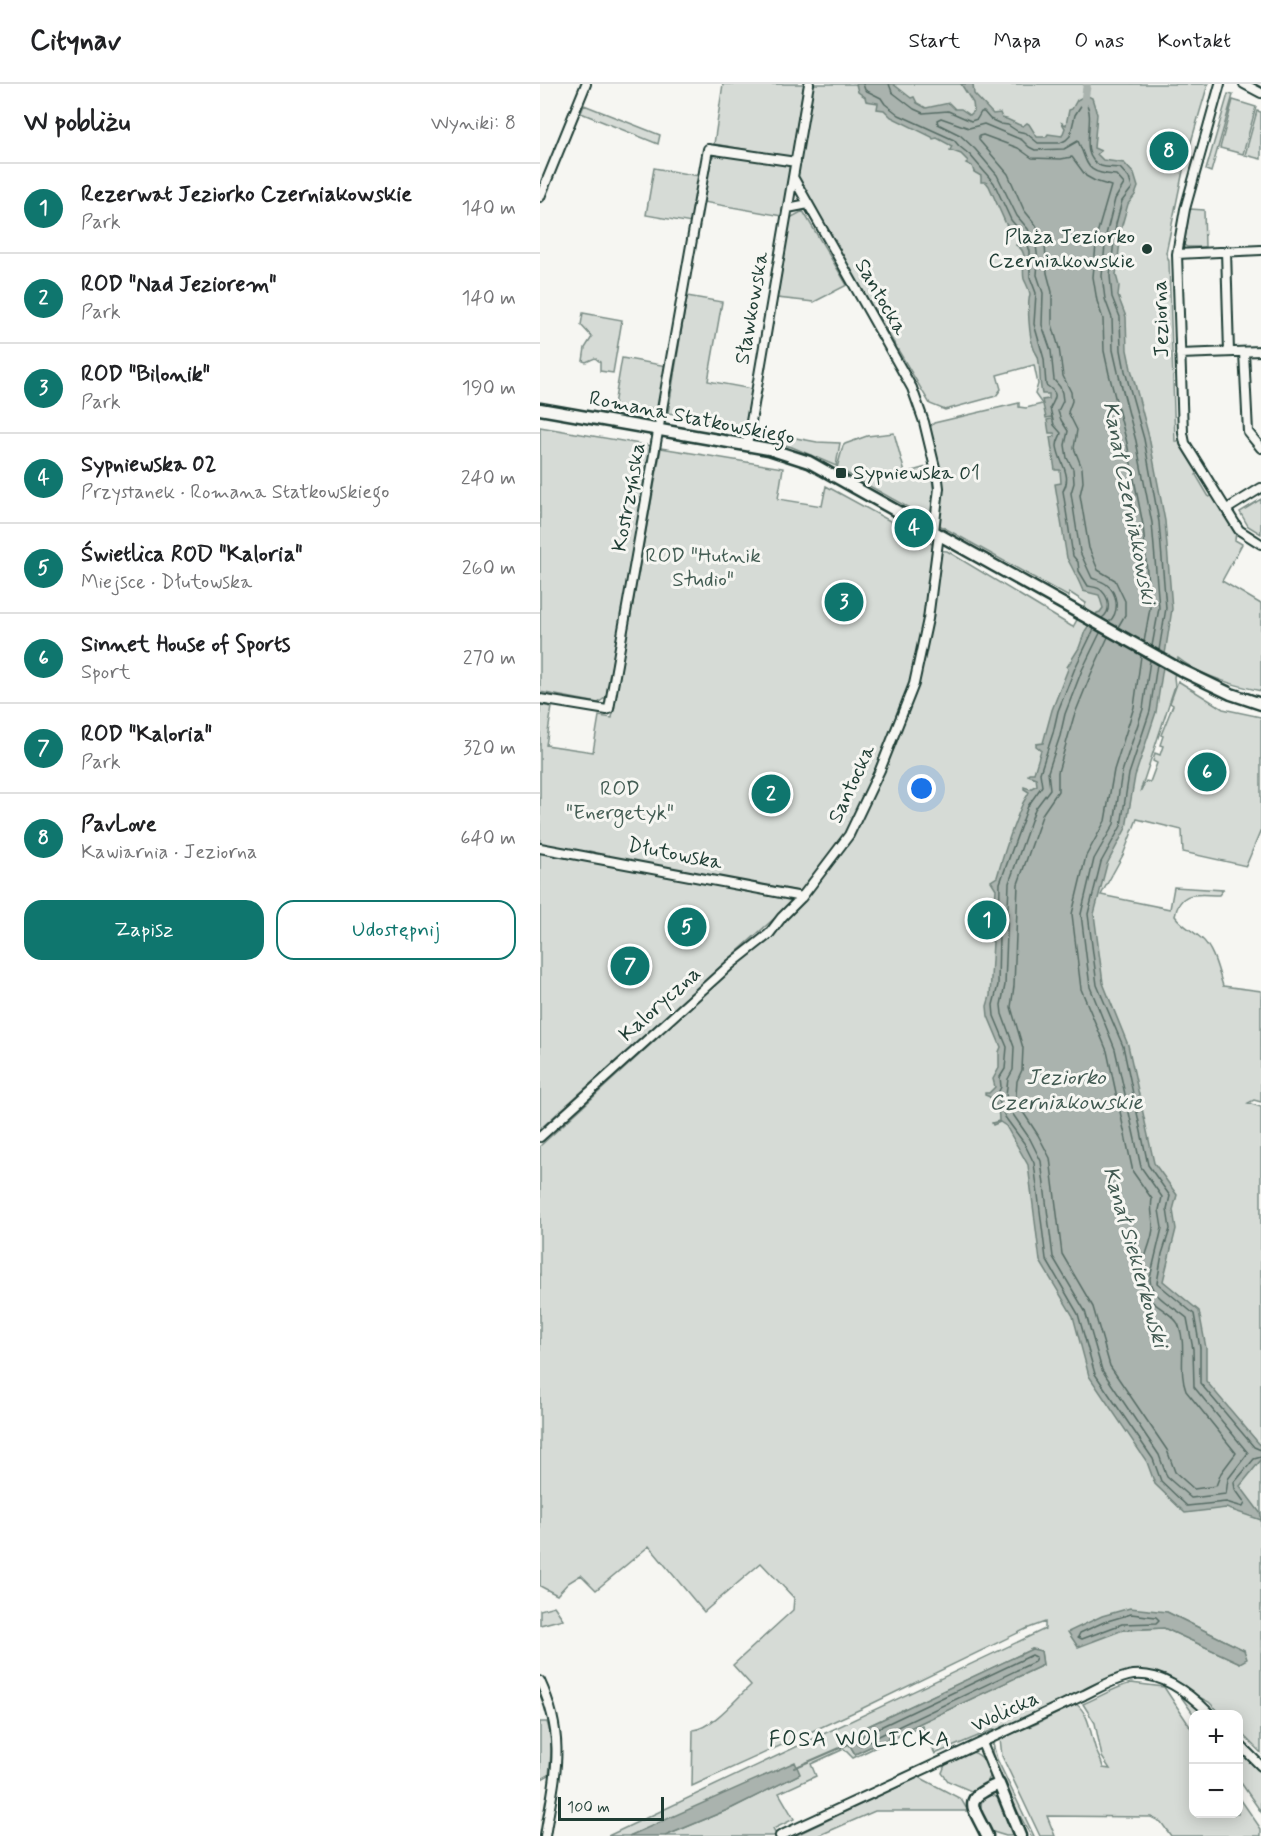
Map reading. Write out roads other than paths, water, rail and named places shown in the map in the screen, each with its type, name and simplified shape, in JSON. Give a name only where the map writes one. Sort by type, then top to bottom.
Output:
[{"type":"street","points":[[540,197],[586,84]]},
{"type":"street","points":[[793,177],[809,84]]},
{"type":"street","name":"Jeziorna","points":[[1220,84],[1185,209],[1177,254],[1183,434],[1185,443],[1239,530],[1261,544]]},
{"type":"street","points":[[1244,84],[1261,93]]},
{"type":"street","name":"Kostrzyńska","points":[[540,699],[608,710],[660,430],[708,149],[796,162]]},
{"type":"street","name":"Santocka","points":[[793,177],[912,388],[920,408],[939,488],[928,619],[910,697],[852,830],[802,897]]},
{"type":"street","name":"Sławkowska","points":[[747,445],[793,177]]},
{"type":"street","points":[[788,208],[808,204]]},
{"type":"street","points":[[1177,254],[1261,249]]},
{"type":"street","points":[[1226,251],[1229,352]]},
{"type":"street","points":[[1179,354],[1261,351]]},
{"type":"street","points":[[1244,352],[1248,432],[1261,448]]},
{"type":"street","name":"Romana Statkowskiego","points":[[540,409],[747,445],[809,462],[1175,666],[1231,694],[1261,704]]},
{"type":"street","points":[[1227,509],[1261,488]]},
{"type":"street","name":"Dłutowska","points":[[540,848],[802,897]]},
{"type":"street","name":"Kaloryczna","points":[[540,1137],[730,964],[755,947],[802,897]]},
{"type":"street","name":"Wolicka","points":[[780,1836],[1101,1687],[1130,1676],[1155,1678],[1164,1682],[1185,1692],[1205,1710]]},
{"type":"street","points":[[540,1681],[551,1709],[557,1743],[557,1764],[545,1836]]},
{"type":"street","points":[[982,1743],[1020,1836]]},
{"type":"street","points":[[1243,1747],[1261,1766]]},
{"type":"street","points":[[987,1836],[973,1806],[974,1798],[979,1792],[999,1784]]},
{"type":"street","points":[[1010,1809],[1028,1836]]},
{"type":"water","name":"Jeziorko Czerniakowskie","points":[[856,84],[893,84],[911,98],[914,97],[917,103],[926,108],[949,103],[955,109],[961,109],[970,115],[974,111],[973,103],[961,84],[973,84],[974,94],[993,114],[1000,113],[1002,118],[1023,126],[1029,124],[1037,137],[1046,137],[1048,134],[1062,136],[1065,128],[1062,123],[1066,125],[1069,110],[1077,100],[1086,95],[1092,98],[1097,114],[1094,148],[1101,151],[1097,154],[1103,160],[1124,163],[1134,174],[1138,187],[1128,204],[1122,225],[1116,275],[1119,286],[1118,296],[1126,317],[1127,350],[1149,437],[1165,521],[1172,609],[1156,712],[1135,776],[1126,828],[1107,864],[1094,914],[1103,983],[1128,1045],[1154,1163],[1177,1195],[1173,1210],[1176,1229],[1163,1281],[1199,1311],[1206,1348],[1206,1381],[1261,1446],[1261,1460],[1240,1486],[1261,1514],[1261,1520],[1226,1508],[1185,1513],[1155,1484],[1147,1462],[1089,1376],[1073,1316],[1040,1261],[1028,1165],[1006,1126],[1000,1122],[993,1125],[992,1123],[999,1121],[997,1109],[985,1093],[989,1093],[995,1087],[993,1079],[999,1068],[1001,1047],[988,1016],[987,1006],[990,996],[993,942],[987,938],[988,934],[991,935],[993,931],[996,889],[991,881],[997,877],[1015,823],[1029,792],[1024,787],[1030,789],[1037,785],[1036,778],[1028,775],[1034,773],[1041,750],[1036,744],[1043,743],[1067,667],[1079,648],[1085,631],[1103,608],[1099,595],[1083,591],[1067,558],[1055,484],[1061,483],[1060,470],[1055,470],[1050,437],[1055,436],[1054,433],[1049,433],[1047,420],[1052,417],[1046,418],[1042,400],[1049,399],[1049,394],[1042,394],[1039,362],[1032,344],[1030,329],[1030,294],[1023,274],[1024,256],[1016,245],[1019,242],[1017,237],[1006,224],[989,186],[986,182],[981,182],[981,176],[974,172],[972,166],[966,163],[968,161],[961,154],[950,150],[952,146],[937,138],[933,139],[891,117],[884,110],[877,109],[878,103],[866,101],[865,97],[858,92]]},
{"type":"water","points":[[1130,1608],[1167,1612],[1244,1650],[1247,1659],[1240,1663],[1164,1628],[1123,1630],[1078,1647],[1068,1632],[1102,1616]]},
{"type":"water","points":[[1032,1649],[1041,1651],[1043,1665],[855,1754],[849,1744],[849,1735]]},
{"type":"water","points":[[795,1762],[800,1774],[732,1808],[665,1836],[629,1836]]},
{"type":"waterway","name":"Kanał Czerniakowski","points":[[1084,103],[1087,84]]},
{"type":"waterway","points":[[794,1768],[849,1744]]},
{"type":"place","name":"PavLove","points":[[1169,151]]},
{"type":"place","name":"Plaża Jeziorko Czerniakowskie","points":[[1147,249]]},
{"type":"place","name":"Sypniewska 01","points":[[841,473]]},
{"type":"place","name":"Sypniewska 02","points":[[914,528]]},
{"type":"place","name":"ROD \"Bilonik\"","points":[[844,602]]},
{"type":"place","name":"Sinnet House of Sports","points":[[1207,772]]},
{"type":"place","name":"ROD \"Nad Jeziorem\"","points":[[771,794]]},
{"type":"place","name":"Rezerwat Jeziorko Czerniakowskie","points":[[987,920]]},
{"type":"place","name":"Świetlica ROD \"Kaloria\"","points":[[687,927]]},
{"type":"place","name":"ROD \"Kaloria\"","points":[[630,966]]},
{"type":"district","name":"FOSA WOLICKA","points":[[860,1740]]},
{"type":"park label","name":"ROD \"Hutnik Studio\"","points":[[703,568]]},
{"type":"park label","name":"ROD \"Energetyk\"","points":[[620,801]]},
{"type":"water label","name":"Kanał Siekierkowski","points":[[1135,1257]]}]
